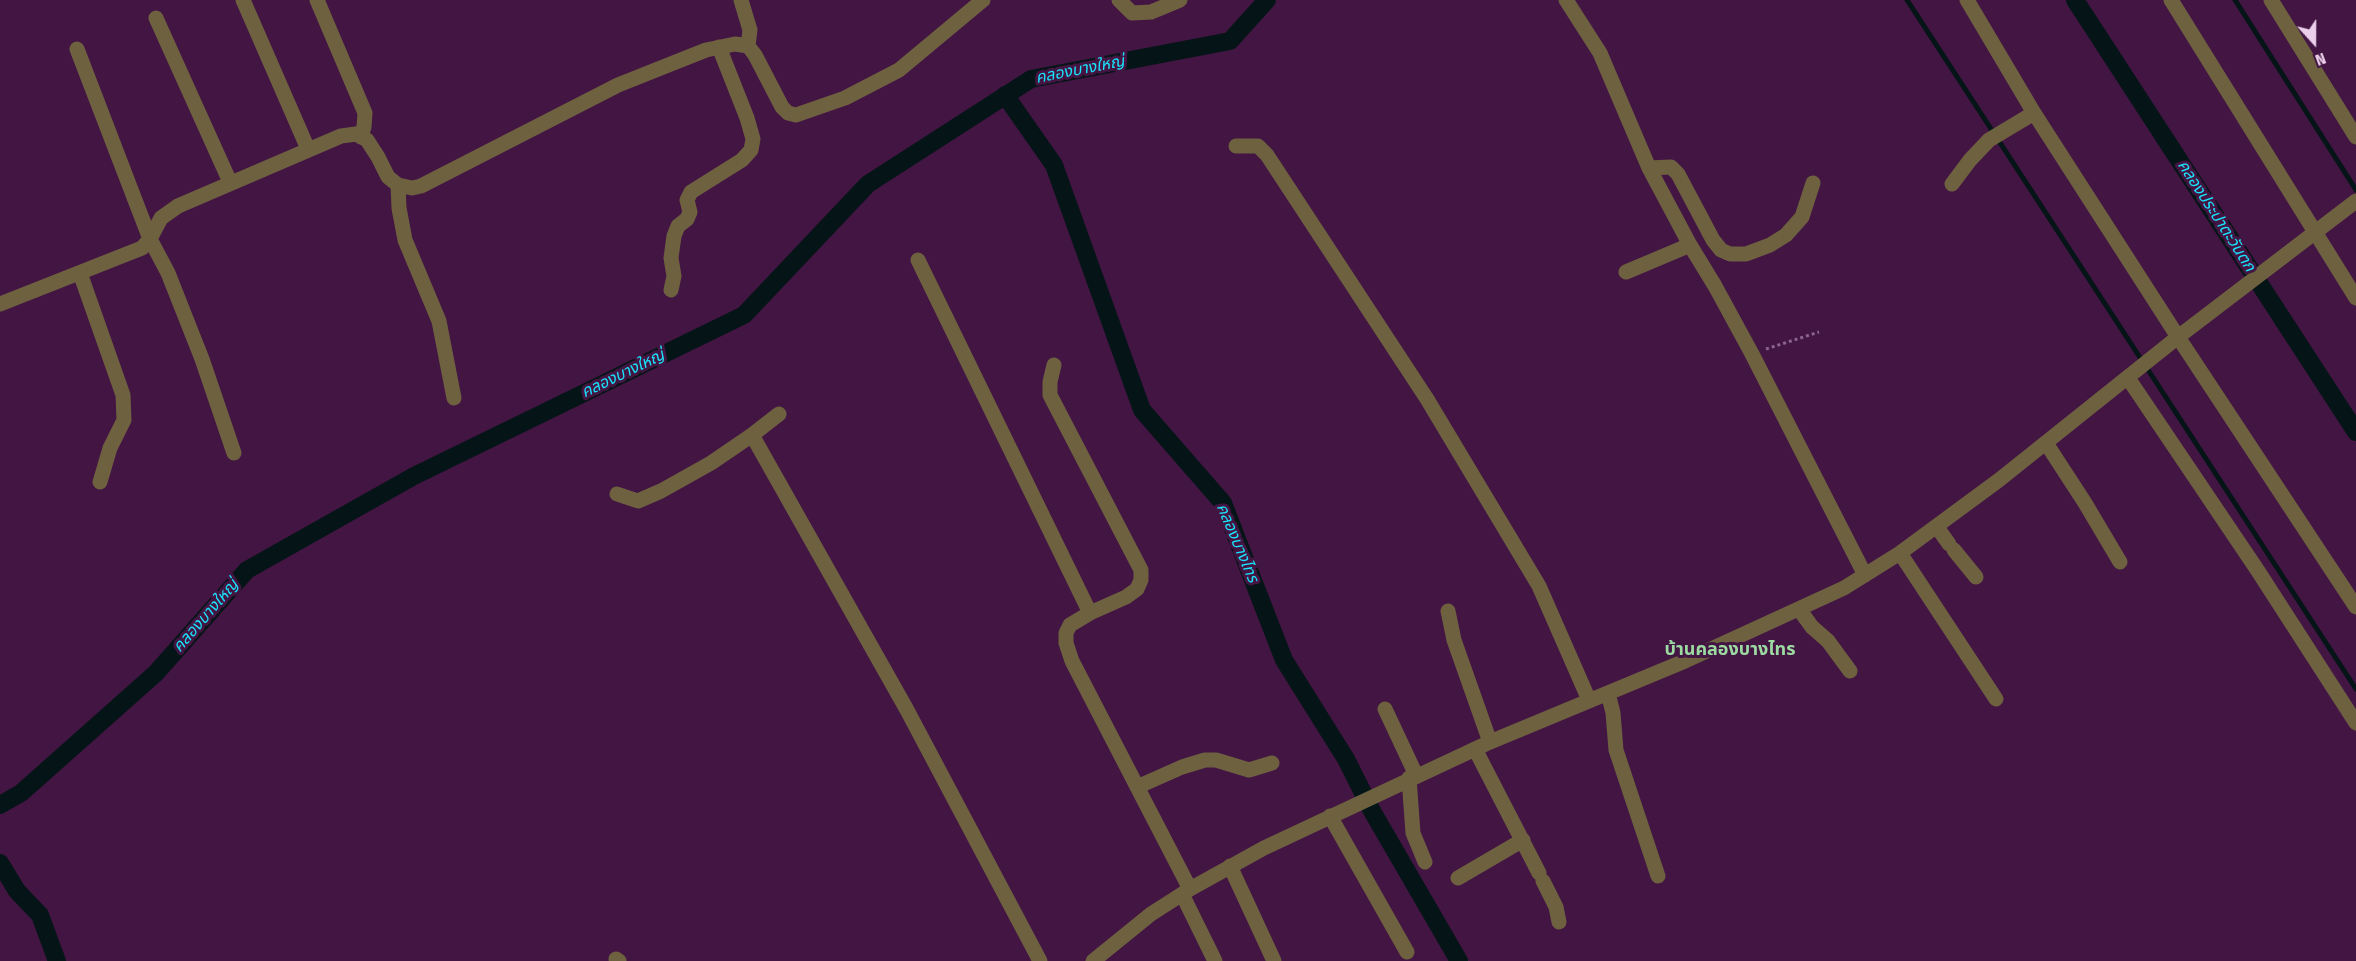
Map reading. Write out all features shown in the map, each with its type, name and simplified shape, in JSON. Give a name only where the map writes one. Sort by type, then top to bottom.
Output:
[{"type":"street","points":[[243,0],[309,148]]},
{"type":"street","points":[[317,0],[364,112],[364,127],[360,137]]},
{"type":"street","points":[[741,0],[750,30],[748,46]]},
{"type":"street","points":[[0,304],[142,248],[150,239],[161,218],[178,206],[341,135],[356,134],[367,140],[388,177],[398,185],[412,188],[421,186],[618,85],[706,50],[735,44],[748,46],[782,107],[796,115],[845,98],[899,70],[982,0]]},
{"type":"street","points":[[1119,0],[1132,13],[1151,12],[1180,0]]},
{"type":"street","points":[[1566,0],[1600,53],[1649,168],[1752,354],[1865,575]]},
{"type":"street","points":[[1967,0],[2034,113],[2356,608]]},
{"type":"street","points":[[2171,0],[2356,298]]},
{"type":"street","points":[[2271,0],[2356,137]]},
{"type":"street","points":[[156,18],[230,182]]},
{"type":"street","points":[[671,290],[674,276],[671,258],[674,236],[678,226],[687,219],[690,212],[687,200],[691,192],[742,160],[751,150],[753,139],[747,118],[719,47]]},
{"type":"street","points":[[77,49],[150,239],[168,273],[202,360],[234,453]]},
{"type":"street","points":[[1952,184],[1989,140],[2034,113]]},
{"type":"street","points":[[1236,146],[1257,146],[1267,155],[1427,399],[1539,586],[1589,700]]},
{"type":"street","points":[[1649,168],[1671,167],[1713,240],[1721,250],[1730,254],[1746,254],[1770,245],[1786,234],[1802,217],[1813,183]]},
{"type":"street","points":[[398,185],[399,208],[405,240],[439,321],[454,398]]},
{"type":"street","points":[[1093,961],[1151,914],[1186,892],[1330,816],[1490,742],[1685,661],[1844,588],[1937,527],[2178,337],[2355,202]]},
{"type":"street","points":[[1626,272],[1690,245]]},
{"type":"street","points":[[918,260],[1090,613]]},
{"type":"street","points":[[80,273],[123,396],[124,420],[110,448],[100,482]]},
{"type":"street","points":[[1054,365],[1050,395],[1141,570],[1141,580],[1137,590],[1070,625],[1066,633],[1066,643],[1072,661],[1137,787],[1215,961]]},
{"type":"street","points":[[2133,374],[2356,723]]},
{"type":"street","points":[[617,494],[638,501],[661,491],[711,463],[779,414]]},
{"type":"street","points":[[752,435],[907,710],[1040,961]]},
{"type":"street","points":[[2046,443],[2120,562]]},
{"type":"street","points":[[1937,527],[1976,577]]},
{"type":"street","points":[[1899,554],[1996,699]]},
{"type":"street","points":[[1799,609],[1828,641],[1850,671]]},
{"type":"street","points":[[1448,611],[1457,650],[1490,742]]},
{"type":"street","points":[[1608,693],[1613,713],[1616,750],[1658,876]]},
{"type":"street","points":[[1385,709],[1413,777],[1413,834],[1425,862]]},
{"type":"street","points":[[1475,749],[1556,907],[1559,922]]},
{"type":"street","points":[[1137,787],[1182,767],[1205,760],[1216,760],[1249,770],[1272,763]]},
{"type":"street","points":[[1330,816],[1407,952]]},
{"type":"street","points":[[1458,878],[1523,840]]},
{"type":"street","points":[[1230,867],[1274,961]]},
{"type":"path","points":[[1752,354],[1819,332]]},
{"type":"waterway","name":"คลองบางใหญ่","points":[[0,805],[21,793],[156,673],[247,570],[414,476],[744,315],[868,184],[1031,79],[1230,41],[1267,0]]},
{"type":"waterway","points":[[1907,0],[2356,689]]},
{"type":"waterway","name":"คลองประปาตะวันตก","points":[[2075,0],[2356,432]]},
{"type":"waterway","points":[[2235,0],[2356,190]]},
{"type":"waterway","name":"คลองบางไทร","points":[[1005,95],[1054,165],[1142,410],[1223,503],[1284,660],[1346,759],[1372,811],[1459,961]]},
{"type":"waterway","points":[[0,863],[17,891],[40,915],[57,961]]},
{"type":"district","name":"บ้านคลองบางไทร","points":[[1730,650]]}]
